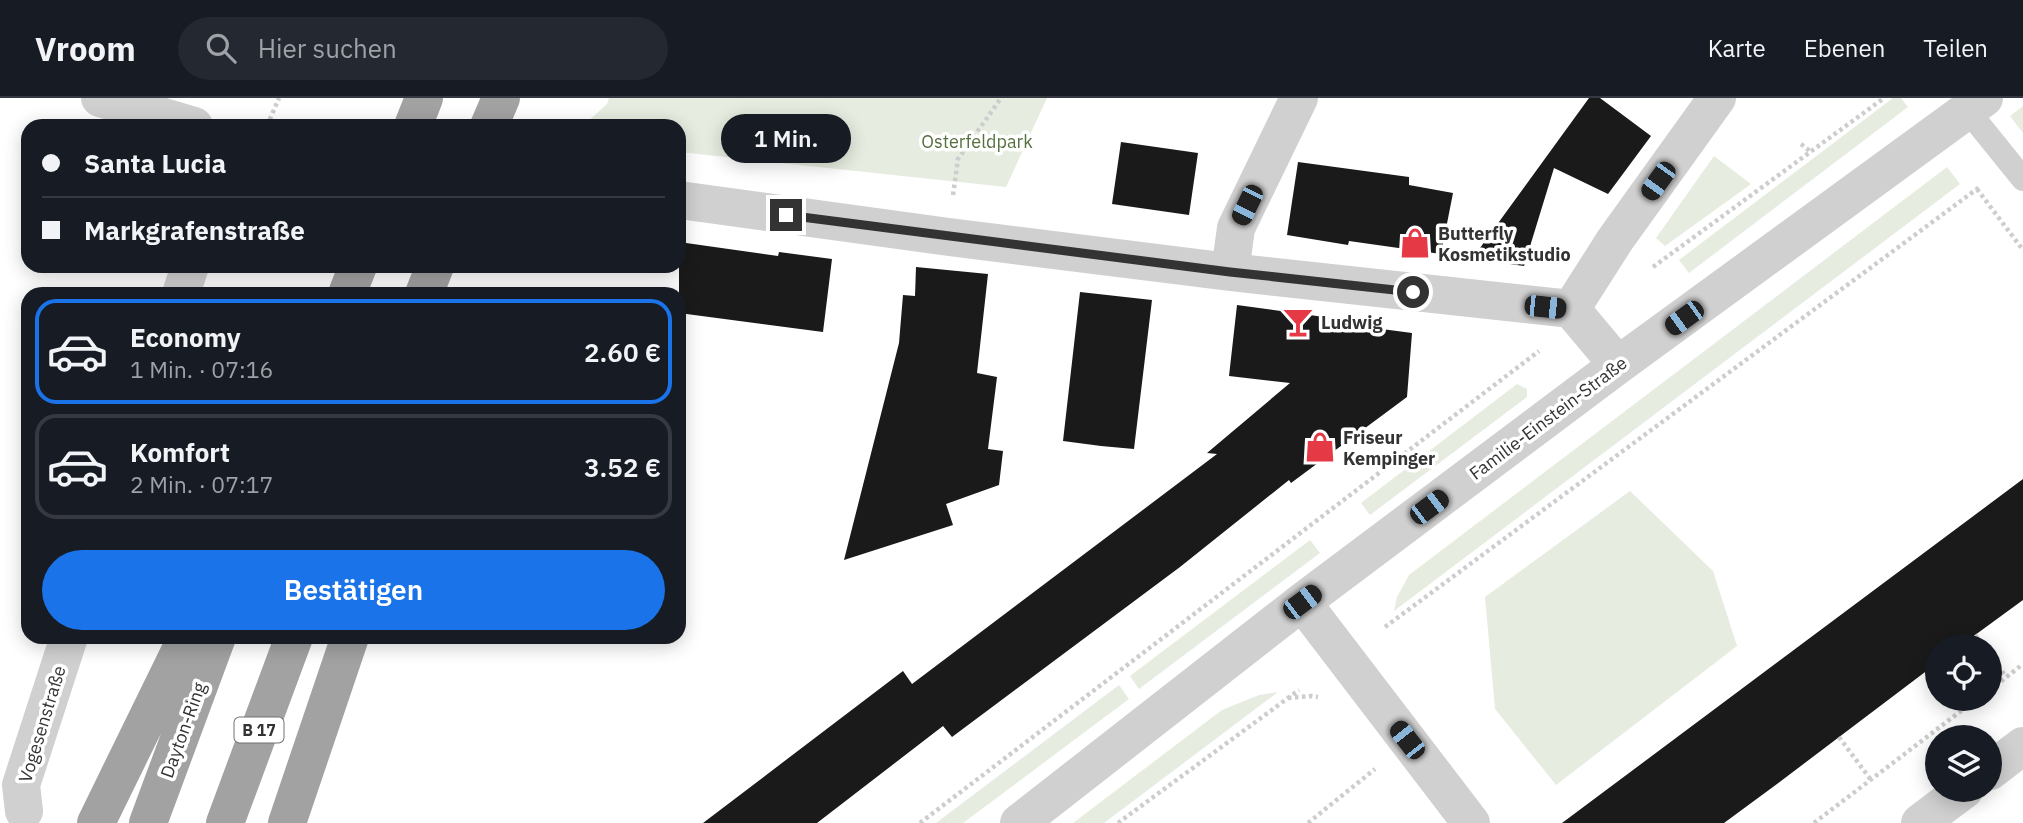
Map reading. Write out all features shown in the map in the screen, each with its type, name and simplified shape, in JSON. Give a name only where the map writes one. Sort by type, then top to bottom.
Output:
[{"type":"highway","points":[[416,119],[424,98]]},
{"type":"highway","points":[[492,119],[501,98]]},
{"type":"highway","points":[[96,823],[184,644]]},
{"type":"highway","name":"Dayton-Ring","points":[[148,823],[214,644]]},
{"type":"highway","name":"B 17","points":[[225,823],[291,644]]},
{"type":"highway","points":[[287,823],[348,644]]},
{"type":"street","points":[[100,98],[170,119]]},
{"type":"street","points":[[1230,272],[1236,228],[1299,98]]},
{"type":"street","points":[[1575,315],[1615,240],[1717,98]]},
{"type":"street","name":"Familie-Einstein-Straße","points":[[1019,823],[1302,602],[1618,365],[1976,104]]},
{"type":"street","points":[[686,201],[949,237],[1575,315],[1618,365]]},
{"type":"street","points":[[1302,602],[1471,823]]},
{"type":"street","name":"Vogesenstraße","points":[[24,811],[21,785],[67,644]]},
{"type":"street","points":[[2002,762],[2023,746]]},
{"type":"street","points":[[1920,823],[1948,802]]},
{"type":"lane","points":[[1976,104],[2016,171]]},
{"type":"path","points":[[270,119],[279,98]]},
{"type":"path","points":[[953,200],[958,159],[1001,98]]},
{"type":"path","points":[[1652,268],[1884,98]]},
{"type":"path","points":[[1801,144],[1811,152]]},
{"type":"path","points":[[1385,627],[1978,189],[2016,171]]},
{"type":"path","points":[[1978,189],[2023,250]]},
{"type":"path","points":[[920,823],[1575,315]]},
{"type":"path","points":[[2002,681],[2023,664]]},
{"type":"path","points":[[2002,670],[2007,677]]},
{"type":"path","points":[[1118,823],[1299,690]]},
{"type":"path","points":[[1287,698],[1311,696],[1328,699]]},
{"type":"path","points":[[1814,823],[1961,711]]},
{"type":"path","points":[[1839,737],[1871,780]]},
{"type":"path","points":[[1308,823],[1384,762]]},
{"type":"green space","name":"Osterfeldpark","points":[[609,98],[1047,98],[1006,187],[686,153],[686,119],[591,119],[607,104]]},
{"type":"green space","points":[[1893,98],[1901,98],[1908,107],[1689,273],[1679,260]]},
{"type":"green space","points":[[2023,106],[2023,133],[2010,116]]},
{"type":"green space","points":[[1714,156],[1751,184],[1665,246],[1656,238]]},
{"type":"green space","points":[[1947,167],[1960,184],[1394,611],[1397,597],[1409,575]]},
{"type":"green space","points":[[1517,384],[1527,389],[1527,397],[1370,515],[1361,503]]},
{"type":"green space","points":[[1630,491],[1713,571],[1737,646],[1556,785],[1495,709],[1485,597]]},
{"type":"green space","points":[[1310,540],[1320,553],[1139,689],[1130,676]]},
{"type":"green space","points":[[1119,685],[1129,699],[963,823],[936,823]]},
{"type":"green space","points":[[1278,692],[1104,823],[1073,823],[1222,710],[1259,695]]},
{"type":"building","points":[[1589,98],[1600,98],[1651,136],[1608,194],[1554,168],[1524,266],[1472,259]]},
{"type":"building","points":[[1121,142],[1198,153],[1189,215],[1112,204]]},
{"type":"building","points":[[1298,162],[1409,177],[1409,185],[1453,193],[1441,254],[1349,241],[1348,245],[1287,235]]},
{"type":"building","points":[[686,243],[778,256],[779,252],[832,259],[823,332],[686,314],[686,287],[679,287],[679,273],[686,273]]},
{"type":"building","points":[[916,267],[988,274],[977,373],[997,377],[988,449],[1003,451],[999,485],[946,504],[953,525],[844,560],[899,343],[903,295],[915,296]]},
{"type":"building","points":[[1080,292],[1152,300],[1134,449],[1063,441]]},
{"type":"building","points":[[1237,305],[1360,322],[1359,326],[1412,333],[1407,397],[1291,483],[1289,480],[1180,567],[952,737],[943,726],[817,823],[703,823],[903,671],[912,684],[1217,454],[1207,453],[1290,383],[1229,376]]},
{"type":"building","points":[[2023,479],[2023,600],[1976,634],[1925,634],[1925,672],[1777,784],[1724,823],[1562,823]]},
{"type":"place","name":"Butterfly Kosmetikstudio","points":[[1415,243]]},
{"type":"place","name":"Ludwig","points":[[1298,322]]},
{"type":"place","name":"Friseur Kempinger","points":[[1320,447]]},
{"type":"route","points":[[786,215],[1230,272],[1413,292]]}]
